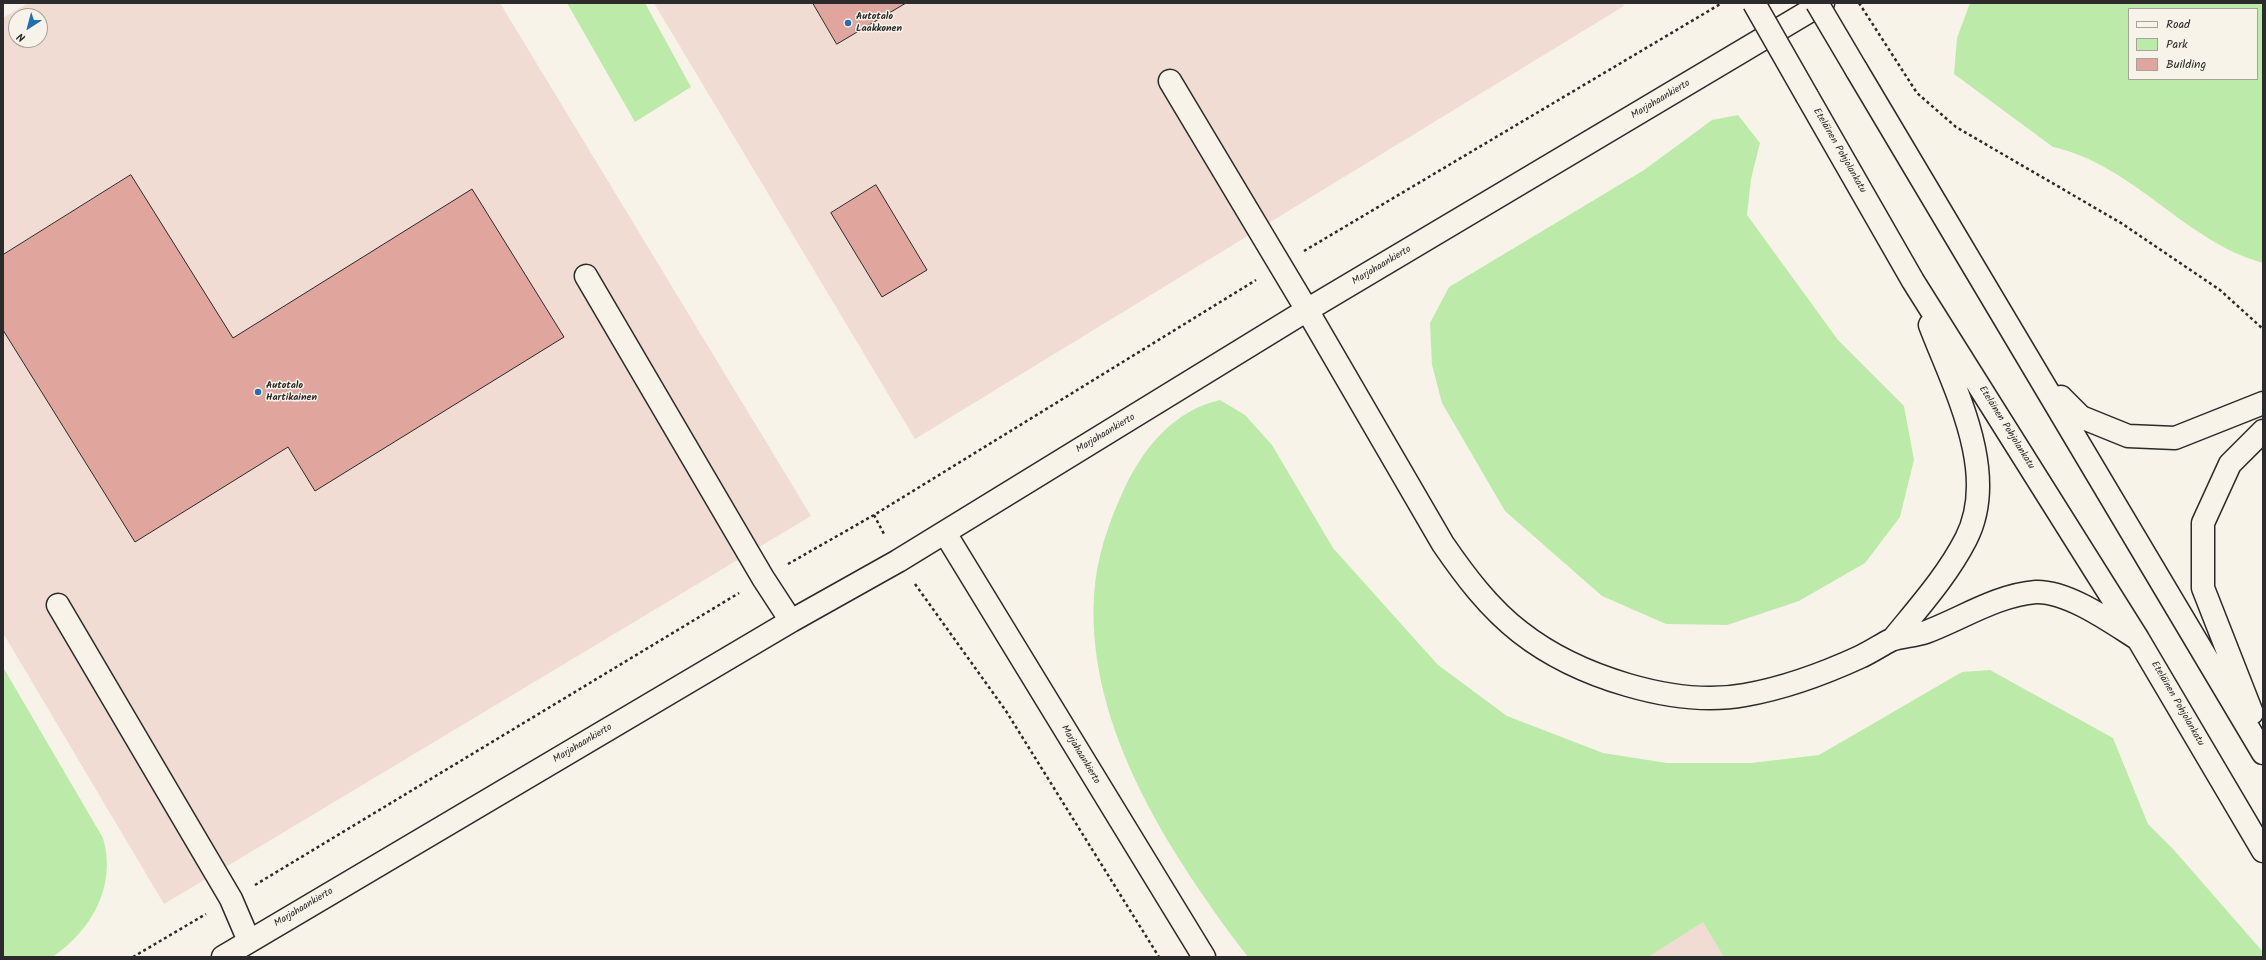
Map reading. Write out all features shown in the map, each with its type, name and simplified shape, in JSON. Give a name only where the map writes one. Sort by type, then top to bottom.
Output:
[{"type":"main road","name":"Eteläinen Pohjolankatu","points":[[1754,3],[1913,281],[2138,639],[2263,851]]},
{"type":"main road","points":[[1817,3],[2263,753]]},
{"type":"main road","name":"Marjahaankierto","points":[[223,957],[791,621],[945,533],[1307,310],[1823,3]]},
{"type":"main road","points":[[1170,81],[1307,310],[1450,555],[1466,577],[1492,606],[1520,632],[1550,653],[1589,672],[1640,688],[1663,693],[1705,697],[1743,696],[1779,688],[1818,675],[1862,656],[1893,640],[1923,633],[2008,597],[2037,592],[2062,597],[2093,611],[2138,639]]},
{"type":"main road","points":[[586,276],[763,578],[791,621]]},
{"type":"main road","points":[[1893,640],[1952,564],[1967,538],[1976,507],[1977,473],[1973,437],[1913,281]]},
{"type":"main road","points":[[2038,374],[2081,417],[2128,436],[2175,438],[2263,403]]},
{"type":"main road","points":[[2263,431],[2230,464],[2203,523],[2203,588],[2263,742]]},
{"type":"main road","name":"Marjahaankierto","points":[[945,533],[1204,957]]},
{"type":"main road","points":[[58,605],[231,899],[249,941]]},
{"type":"path","points":[[133,957],[763,578],[874,515],[1280,265],[1722,3]]},
{"type":"path","points":[[1859,3],[1917,93],[1956,127],[2121,223],[2220,290],[2263,329]]},
{"type":"path","points":[[874,515],[898,561],[1006,711],[1159,957]]},
{"type":"shaded area","points":[[28,3],[500,3],[811,516],[164,904],[3,633],[3,18],[8,15],[8,48],[48,48],[48,8],[20,8]]},
{"type":"shaded area","points":[[654,3],[1622,3],[1624,6],[915,439]]},
{"type":"shaded area","points":[[1716,903],[1751,957],[1633,957]]},
{"type":"green space","points":[[567,3],[645,3],[691,87],[635,122]]},
{"type":"green space","points":[[1970,3],[2263,3],[2263,263],[2235,252],[2208,238],[2109,170],[2082,156],[2053,147],[1954,74],[1957,38]]},
{"type":"green space","points":[[1738,115],[1760,143],[1751,179],[1747,215],[1838,340],[1904,406],[1914,460],[1900,517],[1865,563],[1799,601],[1727,625],[1666,624],[1602,596],[1505,511],[1442,403],[1432,365],[1430,323],[1449,287],[1644,170],[1712,120]]},
{"type":"green space","points":[[1220,400],[1245,415],[1272,445],[1333,548],[1438,665],[1507,716],[1603,753],[1667,763],[1751,763],[1819,755],[1962,672],[1990,670],[2113,738],[2148,824],[2174,850],[2263,952],[2263,957],[1724,957],[1703,922],[1648,957],[1248,957],[1191,877],[1164,834],[1140,788],[1119,742],[1104,694],[1095,645],[1094,596],[1097,568],[1104,540],[1125,487],[1142,458],[1163,432],[1175,421],[1204,405]]},
{"type":"green space","points":[[3,667],[103,838],[107,873],[104,889],[98,905],[90,920],[79,933],[67,946],[53,957],[3,957]]},
{"type":"building","name":"Autotalo Laakkonen","points":[[813,3],[906,3],[837,44]]},
{"type":"building","name":"Autotalo Hartikainen","points":[[131,175],[233,338],[472,189],[564,337],[315,491],[288,447],[135,542],[3,330],[3,255]]},
{"type":"building","points":[[876,185],[927,270],[882,297],[831,213]]},
{"type":"place","name":"Autotalo Laakkonen","points":[[848,23]]},
{"type":"place","name":"Autotalo Hartikainen","points":[[258,392]]}]
